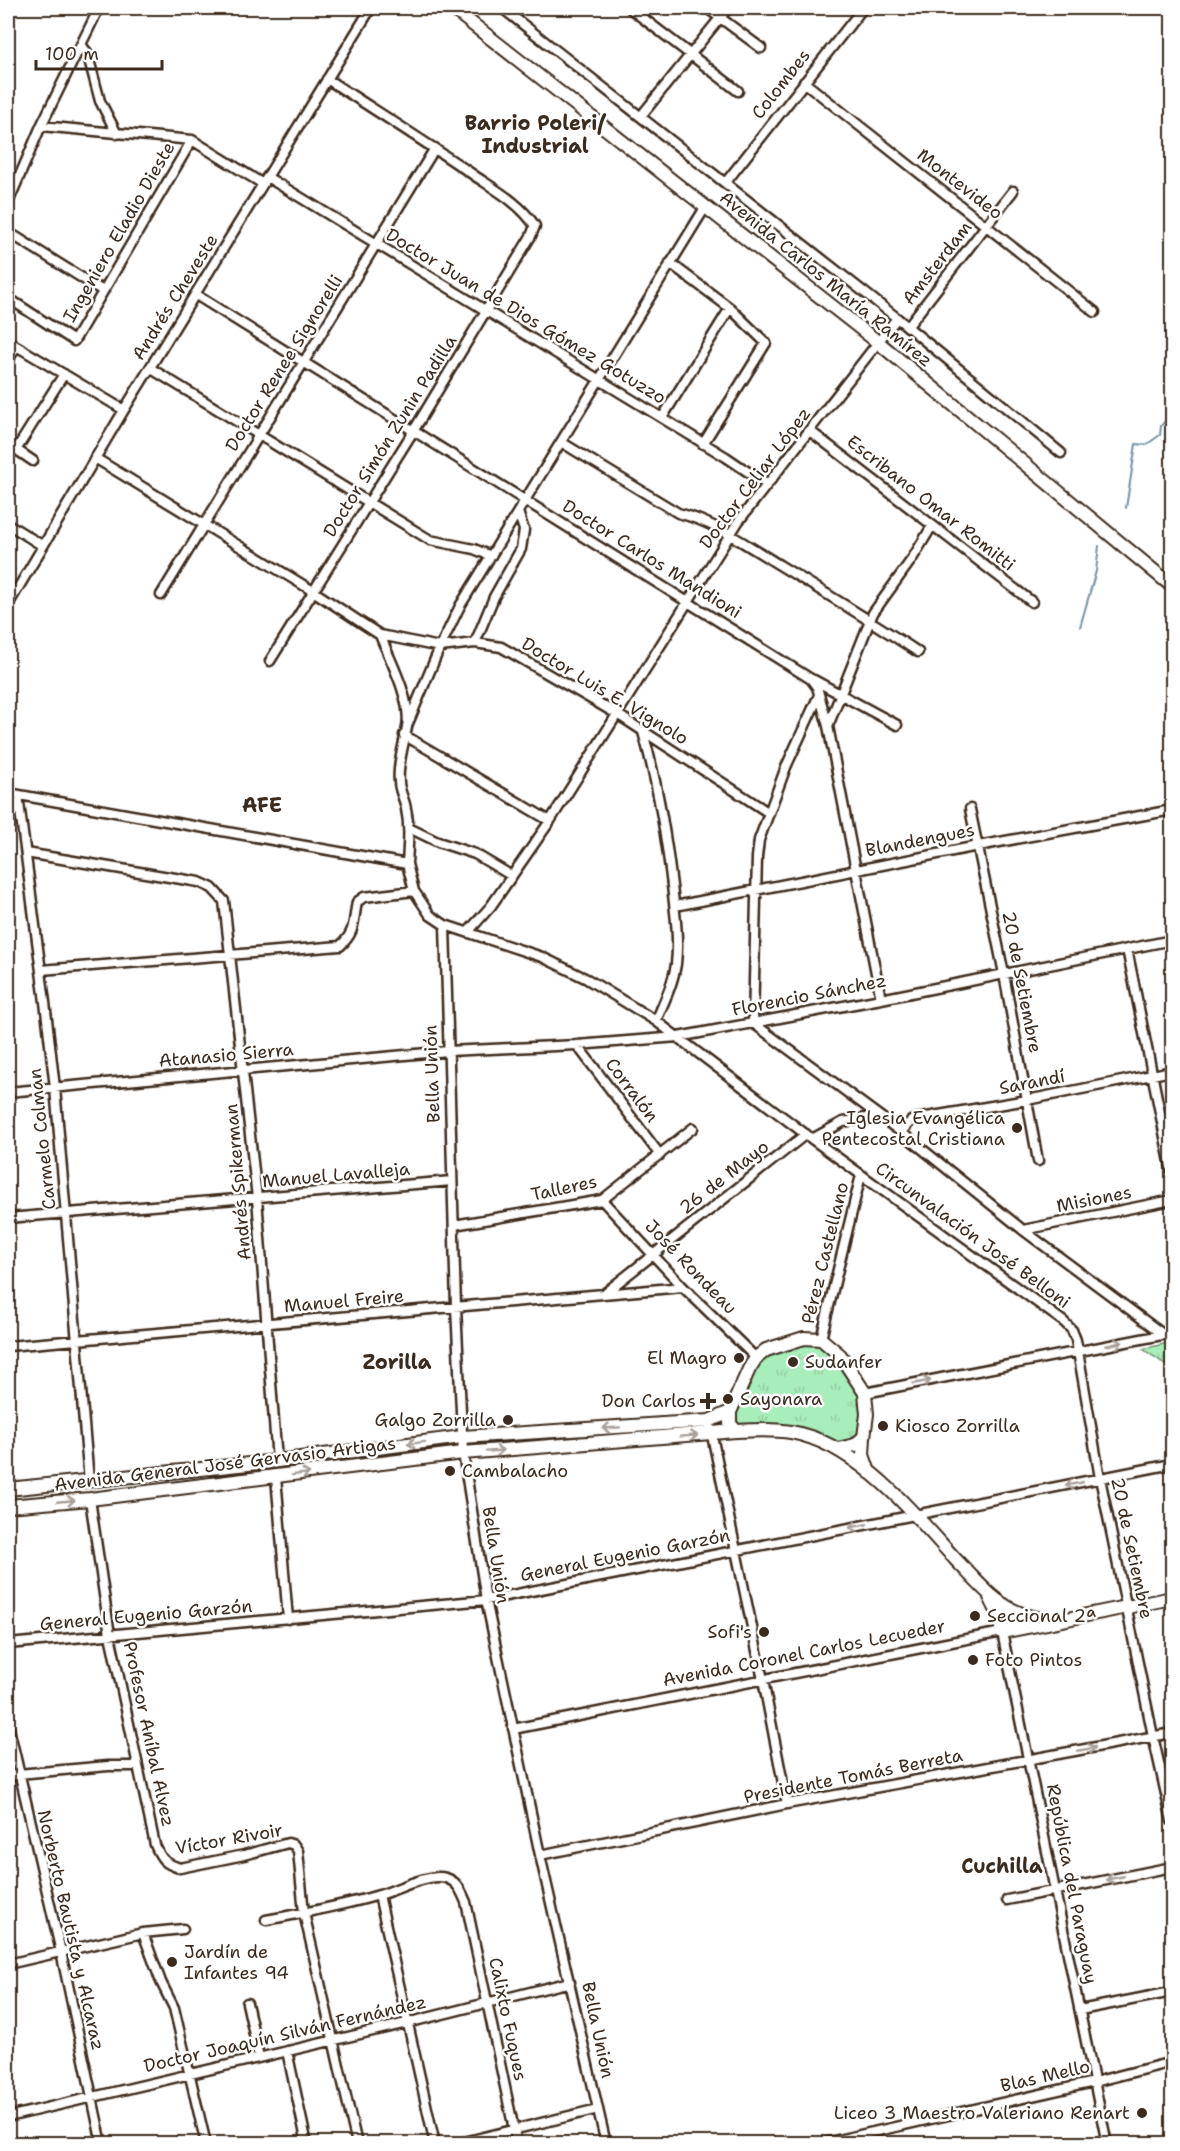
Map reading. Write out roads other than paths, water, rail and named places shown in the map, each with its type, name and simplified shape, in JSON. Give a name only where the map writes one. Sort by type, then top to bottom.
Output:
[{"type":"main road","name":"Avenida Carlos María Ramírez","points":[[452,8],[879,343],[1173,586]]},
{"type":"main road","points":[[736,1431],[730,1424],[730,1412],[748,1369],[756,1358],[766,1350],[804,1338],[821,1339],[840,1355],[865,1393],[867,1414],[862,1455],[869,1472]]},
{"type":"main road","name":"Avenida General José Gervasio Artigas","points":[[8,1489],[278,1461],[462,1437],[709,1421],[730,1412]]},
{"type":"main road","name":"Avenida General José Gervasio Artigas","points":[[8,1506],[90,1499],[463,1453],[762,1429],[792,1432],[838,1449]]},
{"type":"main road","points":[[838,1449],[855,1445],[864,1437]]},
{"type":"main road","points":[[838,1449],[869,1472],[915,1516],[986,1591],[1014,1611],[1050,1621]]},
{"type":"main road","points":[[986,1591],[998,1613],[1002,1632]]},
{"type":"main road","name":"Avenida Coronel Carlos Lecueder","points":[[1002,1632],[1173,1598]]},
{"type":"street","points":[[8,202],[41,126],[99,8]]},
{"type":"street","name":"Andrés Cheveste","points":[[8,605],[124,410],[371,8]]},
{"type":"street","name":"Avenida Carlos María Ramírez","points":[[502,8],[908,326],[1061,453]]},
{"type":"street","points":[[707,8],[761,48]]},
{"type":"street","points":[[641,116],[728,8]]},
{"type":"street","name":"Colombes","points":[[726,182],[863,8]]},
{"type":"street","points":[[631,9],[738,91]]},
{"type":"street","points":[[81,45],[87,52],[100,101],[117,134]]},
{"type":"street","points":[[327,80],[435,148]]},
{"type":"street","name":"Montevideo","points":[[804,82],[1095,312]]},
{"type":"street","points":[[41,126],[192,140]]},
{"type":"street","name":"Doctor Juan de Dios Gómez Gotuzzo","points":[[192,140],[377,244],[766,484]]},
{"type":"street","name":"Ingeniero Eladio Dieste","points":[[8,298],[74,341],[192,140]]},
{"type":"street","name":"Doctor Simón Zunin Padilla","points":[[270,661],[414,430],[531,236],[534,226],[527,213],[435,148]]},
{"type":"street","name":"Doctor Renee Signorelli","points":[[161,595],[435,148]]},
{"type":"street","name":"Amsterdam","points":[[908,326],[1013,191]]},
{"type":"street","points":[[406,731],[440,647],[460,606],[705,206]]},
{"type":"street","points":[[8,232],[103,291]]},
{"type":"street","points":[[670,263],[730,308],[766,343],[703,444]]},
{"type":"street","name":"Doctor Carlos Mandioni","points":[[196,295],[811,679],[897,725]]},
{"type":"street","points":[[662,418],[730,308]]},
{"type":"street","name":"Doctor Celiar López","points":[[468,932],[491,906],[550,821],[729,535],[766,484],[897,318]]},
{"type":"street","points":[[8,341],[124,410]]},
{"type":"street","points":[[8,361],[16,346]]},
{"type":"street","points":[[150,368],[430,540],[448,542],[491,556]]},
{"type":"street","points":[[16,450],[64,374]]},
{"type":"street","name":"Escribano Omar Romitti","points":[[810,431],[1032,602]]},
{"type":"street","points":[[561,442],[678,513],[693,517],[729,535],[870,620],[918,652]]},
{"type":"street","points":[[8,444],[33,461]]},
{"type":"street","name":"Doctor Luis E. Vignolo","points":[[95,458],[313,591],[380,635],[440,647],[475,643],[501,647],[617,714],[769,813]]},
{"type":"street","points":[[475,643],[494,597],[521,549],[524,530],[518,512]]},
{"type":"street","points":[[8,524],[43,546]]},
{"type":"street","points":[[828,726],[873,613],[912,559],[932,526]]},
{"type":"street","points":[[380,635],[402,689],[406,706],[406,731]]},
{"type":"street","points":[[811,679],[817,687],[828,726],[881,999]]},
{"type":"street","points":[[753,1023],[758,849],[786,767],[819,695]]},
{"type":"street","points":[[406,731],[550,821]]},
{"type":"street","name":"Circunvalación José Belloni","points":[[406,731],[399,782],[409,828],[407,864],[414,891],[430,915],[445,925],[542,957],[587,979],[656,1021],[861,1175],[1064,1322],[1072,1330],[1078,1352]]},
{"type":"street","points":[[643,732],[669,856],[677,923],[676,963],[672,985],[656,1021]]},
{"type":"street","points":[[8,793],[407,864]]},
{"type":"street","name":"Carmelo Colman","points":[[18,795],[55,1088],[89,1481]]},
{"type":"street","name":"20 de Setiembre","points":[[970,809],[1004,974],[1038,1161]]},
{"type":"street","name":"Blandengues","points":[[675,906],[857,869],[1173,810]]},
{"type":"street","points":[[409,828],[438,842],[475,854],[512,876]]},
{"type":"street","name":"Andrés Spikerman","points":[[26,853],[199,882],[212,888],[224,901],[257,1198],[278,1461]]},
{"type":"street","points":[[41,970],[340,946],[354,928],[357,902],[363,897],[414,891]]},
{"type":"street","name":"Bella Unión","points":[[445,925],[456,1307],[463,1453],[486,1600],[540,1855],[606,2144]]},
{"type":"street","name":"Florencio Sánchez","points":[[448,1051],[577,1045],[678,1037],[1173,940]]},
{"type":"street","points":[[1127,949],[1173,1172]]},
{"type":"street","name":"Circunvalación José Belloni","points":[[753,1023],[902,1132],[1023,1230],[1168,1334]]},
{"type":"street","name":"Corralón","points":[[577,1045],[660,1155]]},
{"type":"street","name":"Atanasio Sierra","points":[[8,1092],[448,1051]]},
{"type":"street","name":"Sarandí","points":[[902,1132],[915,1119],[1027,1100],[1173,1071]]},
{"type":"street","name":"26 de Mayo","points":[[606,1292],[809,1136],[843,1122],[878,1116]]},
{"type":"street","name":"Talleres","points":[[454,1225],[602,1200],[693,1128]]},
{"type":"street","name":"Pérez Castellano","points":[[821,1339],[861,1175]]},
{"type":"street","name":"Manuel Lavalleja","points":[[8,1218],[453,1181]]},
{"type":"street","name":"José Rondeau","points":[[602,1200],[683,1287],[756,1358]]},
{"type":"street","name":"Misiones","points":[[1023,1230],[1173,1200]]},
{"type":"street","name":"Manuel Freire","points":[[8,1346],[683,1287]]},
{"type":"street","points":[[865,1393],[1168,1334]]},
{"type":"street","name":"20 de Setiembre","points":[[1078,1352],[1100,1478],[1153,1736],[1173,1821]]},
{"type":"street","points":[[709,1421],[764,1680],[787,1804]]},
{"type":"street","name":"General Eugenio Garzón","points":[[8,1644],[486,1600],[1173,1464]]},
{"type":"street","points":[[276,1477],[288,1619]]},
{"type":"street","name":"Profesor Aníbal Alvez","points":[[90,1499],[110,1635],[155,1845],[162,1860],[169,1865]]},
{"type":"street","name":"Avenida Coronel Carlos Lecueder","points":[[513,1729],[1002,1632]]},
{"type":"street","name":"República del Paraguay","points":[[1002,1632],[1107,2144]]},
{"type":"street","name":"Norberto Bautista y Alcaraz","points":[[8,1724],[102,2144]]},
{"type":"street","name":"Presidente Tomás Berreta","points":[[540,1855],[787,1804],[1173,1733]]},
{"type":"street","points":[[8,1777],[18,1774],[108,1766],[138,1766]]},
{"type":"street","name":"Víctor Rivoir","points":[[169,1865],[180,1868],[288,1843],[294,1845],[298,1851],[304,1913]]},
{"type":"street","points":[[1007,1900],[1173,1867]]},
{"type":"street","name":"Calixto Fuques","points":[[379,1895],[436,1877],[447,1878],[458,1884],[465,1902],[488,2003],[517,2144]]},
{"type":"street","points":[[266,1920],[379,1895],[435,2144]]},
{"type":"street","points":[[304,1913],[357,2144]]},
{"type":"street","points":[[8,1964],[143,1934],[183,1929]]},
{"type":"street","points":[[143,1934],[161,1982],[174,2008],[206,2144]]},
{"type":"street","name":"Doctor Joaquín Silván Fernández","points":[[8,2117],[334,2041],[570,1982]]},
{"type":"street","points":[[1080,2010],[1173,1992]]},
{"type":"street","points":[[247,2004],[259,2057]]},
{"type":"street","points":[[287,2051],[307,2144]]},
{"type":"street","name":"Blas Mello","points":[[819,2144],[1173,2062]]},
{"type":"street","points":[[456,2144],[598,2109]]},
{"type":"waterway","points":[[1126,508],[1136,444],[1146,445],[1160,435],[1161,426],[1172,413]]},
{"type":"waterway","points":[[1080,627],[1096,571],[1099,546]]},
{"type":"place","name":"Iglesia Evangélica Pentecostal Cristiana","points":[[1017,1128]]},
{"type":"place","name":"El Magro","points":[[739,1358]]},
{"type":"place","name":"Sudanfer","points":[[793,1362]]},
{"type":"place","name":"Sayonara","points":[[728,1399]]},
{"type":"place","name":"Don Carlos","points":[[708,1401]]},
{"type":"place","name":"Galgo Zorrilla","points":[[508,1420]]},
{"type":"place","name":"Kiosco Zorrilla","points":[[883,1426]]},
{"type":"place","name":"Cambalacho","points":[[450,1471]]},
{"type":"place","name":"Seccional 2ª","points":[[975,1616]]},
{"type":"place","name":"Sofi's","points":[[764,1632]]},
{"type":"place","name":"Foto Pintos","points":[[973,1660]]},
{"type":"place","name":"Jardín de Infantes 94","points":[[172,1962]]},
{"type":"place","name":"Liceo 3 Maestro Valeriano Renart","points":[[1142,2113]]},
{"type":"district","name":"Barrio Poleri/ Industrial","points":[[535,134]]},
{"type":"district","name":"AFE","points":[[262,805]]},
{"type":"district","name":"Zorilla","points":[[397,1362]]},
{"type":"district","name":"Cuchilla","points":[[1002,1866]]}]
